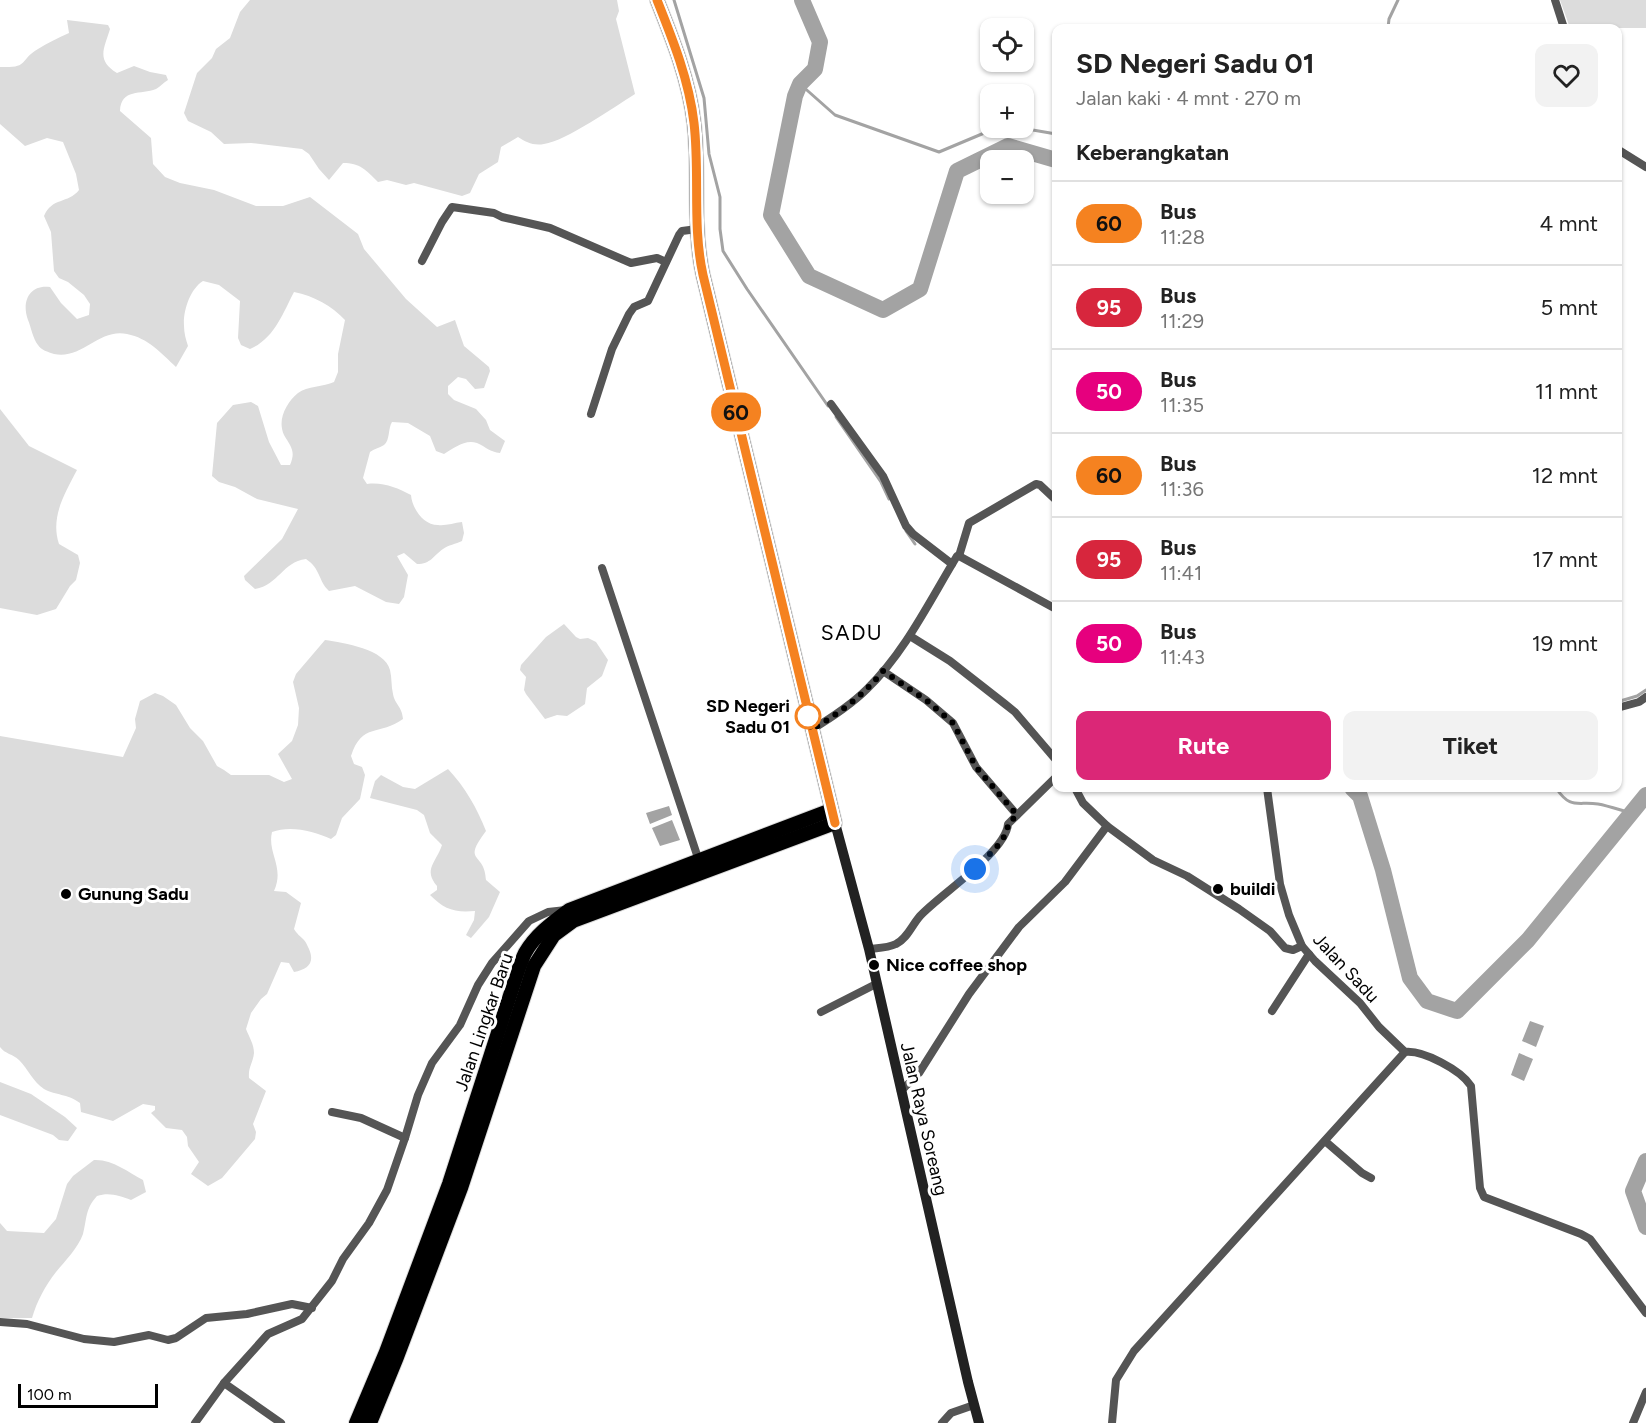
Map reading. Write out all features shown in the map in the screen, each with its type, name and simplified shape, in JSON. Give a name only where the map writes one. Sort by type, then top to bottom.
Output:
[{"type":"highway","points":[[657,0],[688,84],[691,100],[694,126],[697,249],[833,817]]},
{"type":"highway","name":"Jalan Lingkar Baru","points":[[356,1423],[386,1352],[450,1184],[524,954],[545,930],[569,910],[699,861],[833,817]]},
{"type":"highway","name":"Jalan Lingkar Baru","points":[[370,1423],[461,1188],[540,953],[555,935],[573,921],[833,817]]},
{"type":"main road","name":"Jalan Raya Soreang","points":[[833,817],[869,949],[979,1423]]},
{"type":"street","points":[[1555,0],[1563,24]]},
{"type":"street","points":[[1622,152],[1646,167]]},
{"type":"street","points":[[422,261],[442,222],[453,207],[494,213],[550,228],[631,263],[657,258],[666,262]]},
{"type":"street","points":[[591,414],[612,349],[634,307],[648,301],[682,231],[697,229]]},
{"type":"street","points":[[831,404],[884,476],[906,526],[952,564]]},
{"type":"street","points":[[811,730],[840,712],[866,690],[910,636],[959,556],[962,539],[969,524],[1036,484],[1052,496]]},
{"type":"street","points":[[959,556],[1052,607]]},
{"type":"street","points":[[602,568],[699,861]]},
{"type":"street","points":[[910,636],[950,661],[1015,712],[1052,754]]},
{"type":"street","points":[[883,671],[926,700],[953,723],[976,767],[1017,815]]},
{"type":"street","points":[[1622,707],[1639,702],[1646,697]]},
{"type":"street","points":[[869,949],[898,944],[920,916],[975,869],[1000,842],[1007,832],[1008,824],[1052,781]]},
{"type":"street","points":[[1077,792],[1083,803],[1107,826],[1152,860],[1187,876],[1239,909],[1270,931],[1285,948],[1293,950],[1302,946]]},
{"type":"street","name":"Jalan Sadu","points":[[1268,792],[1280,884],[1289,915],[1302,946],[1360,1003],[1379,1027],[1405,1052]]},
{"type":"street","points":[[901,1091],[920,1073],[969,994],[1018,927],[1065,882],[1107,826]]},
{"type":"street","points":[[195,1423],[224,1383],[268,1334],[302,1319],[332,1281],[343,1259],[387,1190],[418,1095],[432,1063],[460,1025],[478,985],[492,963],[530,921],[548,912],[569,910]]},
{"type":"street","points":[[1272,1011],[1309,954]]},
{"type":"street","points":[[821,1012],[876,984]]},
{"type":"street","points":[[1112,1423],[1116,1380],[1134,1351],[1405,1052],[1428,1056],[1462,1076],[1471,1086],[1480,1188],[1484,1197],[1590,1239],[1646,1313]]},
{"type":"street","points":[[332,1112],[361,1118],[405,1138]]},
{"type":"street","points":[[1324,1141],[1371,1178]]},
{"type":"street","points":[[0,1322],[27,1324],[84,1339],[114,1342],[149,1335],[172,1339],[206,1318],[247,1314],[292,1304],[312,1308]]},
{"type":"street","points":[[224,1383],[281,1423]]},
{"type":"street","points":[[1634,1423],[1646,1392]]},
{"type":"street","points":[[942,1423],[951,1413],[974,1405]]},
{"type":"shaded area","points":[[250,0],[617,0],[619,11],[616,19],[635,94],[590,123],[553,142],[536,144],[518,137],[501,147],[498,162],[479,174],[470,193],[462,196],[414,183],[406,185],[387,180],[378,182],[362,168],[349,163],[343,163],[329,180],[309,154],[302,149],[251,143],[224,144],[211,132],[188,121],[184,113],[197,73],[212,58],[216,49],[230,38],[240,12]]},
{"type":"shaded area","points":[[1560,0],[1646,0],[1646,28],[1622,28],[1622,24],[1569,24]]},
{"type":"shaded area","points":[[67,20],[108,25],[110,29],[103,54],[106,63],[117,73],[134,66],[166,75],[168,80],[156,89],[133,94],[124,99],[120,111],[151,138],[153,164],[165,177],[180,183],[214,190],[256,206],[283,206],[310,197],[358,234],[364,249],[406,299],[437,327],[455,320],[464,346],[489,367],[490,371],[484,388],[475,389],[466,379],[458,377],[448,386],[448,394],[454,400],[476,409],[486,420],[490,430],[505,441],[500,453],[493,452],[477,443],[468,442],[444,454],[436,451],[430,436],[408,423],[392,422],[386,443],[370,452],[363,478],[367,484],[385,485],[411,495],[419,515],[433,524],[462,522],[464,533],[462,541],[445,548],[429,561],[417,564],[404,553],[397,556],[408,575],[404,597],[399,604],[386,602],[355,586],[329,591],[314,567],[306,559],[291,564],[270,583],[255,589],[245,580],[244,576],[282,539],[298,509],[257,499],[235,487],[219,482],[212,476],[217,423],[233,405],[251,402],[258,406],[269,442],[281,465],[290,465],[293,453],[282,429],[282,418],[286,407],[298,393],[334,382],[338,372],[338,354],[345,320],[334,310],[322,302],[294,292],[272,332],[250,349],[241,345],[238,338],[240,301],[219,285],[203,281],[194,289],[186,307],[184,329],[188,346],[176,367],[148,343],[127,334],[108,335],[82,349],[64,355],[45,351],[36,342],[26,313],[26,306],[29,295],[37,288],[50,287],[61,303],[77,319],[89,315],[90,304],[84,295],[59,278],[54,271],[51,232],[44,216],[51,206],[79,190],[76,174],[63,142],[47,138],[25,146],[0,124],[0,67],[20,65],[38,49],[69,33]]},
{"type":"shaded area","points":[[0,409],[29,446],[77,470],[60,505],[56,524],[59,544],[78,555],[80,563],[76,580],[56,609],[37,615],[0,608]]},
{"type":"shaded area","points":[[564,624],[576,637],[588,638],[596,642],[608,660],[602,676],[587,688],[585,704],[567,716],[557,715],[545,719],[524,690],[526,677],[520,670],[521,665],[546,637]]},
{"type":"shaded area","points":[[325,640],[363,648],[387,663],[394,698],[403,719],[366,734],[355,745],[351,756],[354,764],[362,767],[365,775],[360,799],[342,818],[336,835],[331,839],[302,830],[286,829],[272,832],[271,840],[278,875],[274,891],[286,892],[301,903],[294,929],[305,941],[311,954],[311,962],[303,969],[294,972],[289,963],[281,962],[267,994],[251,1013],[246,1029],[254,1053],[249,1078],[266,1091],[253,1124],[256,1132],[255,1139],[222,1178],[208,1186],[191,1174],[199,1162],[188,1146],[187,1137],[182,1130],[166,1128],[151,1113],[155,1110],[155,1106],[143,1104],[113,1121],[81,1112],[80,1103],[44,1089],[19,1060],[0,1047],[0,736],[123,757],[136,728],[135,719],[140,701],[155,693],[176,705],[190,728],[203,741],[217,766],[231,775],[269,775],[284,782],[292,779],[278,754],[292,741],[298,725],[299,708],[293,682],[296,674]]},
{"type":"shaded area","points":[[448,769],[475,806],[486,831],[475,848],[475,853],[485,871],[486,880],[500,892],[489,917],[471,938],[466,935],[474,920],[475,911],[450,909],[430,895],[437,890],[431,870],[442,845],[430,833],[424,815],[417,810],[370,798],[375,781],[381,775],[403,787],[415,789]]},
{"type":"shaded area","points":[[669,806],[672,815],[650,824],[646,813]]},
{"type":"shaded area","points":[[672,820],[680,840],[660,846],[652,828]]},
{"type":"shaded area","points":[[1530,1021],[1544,1026],[1536,1047],[1522,1041]]},
{"type":"shaded area","points":[[1519,1053],[1533,1059],[1524,1081],[1511,1075]]},
{"type":"shaded area","points":[[0,1082],[31,1094],[65,1117],[77,1128],[68,1141],[59,1140],[53,1135],[0,1115]]},
{"type":"shaded area","points":[[94,1160],[113,1164],[143,1180],[146,1192],[131,1200],[110,1194],[97,1196],[88,1210],[81,1239],[45,1288],[32,1318],[0,1318],[0,1223],[7,1231],[44,1233],[56,1219],[67,1184],[73,1176]]},
{"type":"waterway","points":[[674,0],[704,98],[709,154],[720,197],[723,251],[828,406]]},
{"type":"waterway","points":[[802,0],[820,42],[815,69],[800,84],[795,96],[771,215],[809,276],[883,310],[920,289],[957,171],[1008,146],[1052,159]]},
{"type":"waterway","points":[[1388,24],[1398,0]]},
{"type":"waterway","points":[[800,84],[835,115],[939,152],[989,131],[1027,129],[1052,133]]},
{"type":"waterway","points":[[836,417],[881,482],[889,499]]},
{"type":"waterway","points":[[906,531],[915,544]]},
{"type":"waterway","points":[[1622,700],[1637,696],[1646,690]]},
{"type":"waterway","points":[[1356,792],[1360,796],[1383,870],[1410,978],[1427,1001],[1457,1011],[1528,940],[1646,795]]},
{"type":"waterway","points":[[1559,792],[1570,802],[1598,804],[1631,813]]},
{"type":"waterway","points":[[1646,1161],[1633,1191],[1646,1227]]},
{"type":"bus line","name":"60","points":[[657,0],[688,84],[691,100],[694,126],[697,249],[835,823]]},
{"type":"place","name":"SD Negeri Sadu 01","points":[[808,716]]},
{"type":"place","name":"buildi","points":[[1218,889]]},
{"type":"place","name":"Gunung Sadu","points":[[66,894]]},
{"type":"place","name":"Nice coffee shop","points":[[874,965]]},
{"type":"district","name":"SADU","points":[[852,633]]},
{"type":"route","points":[[808,716],[811,730],[840,712],[866,690],[883,671],[926,700],[953,723],[976,767],[1017,815],[1008,824],[1007,832],[1000,842],[975,869]]}]
